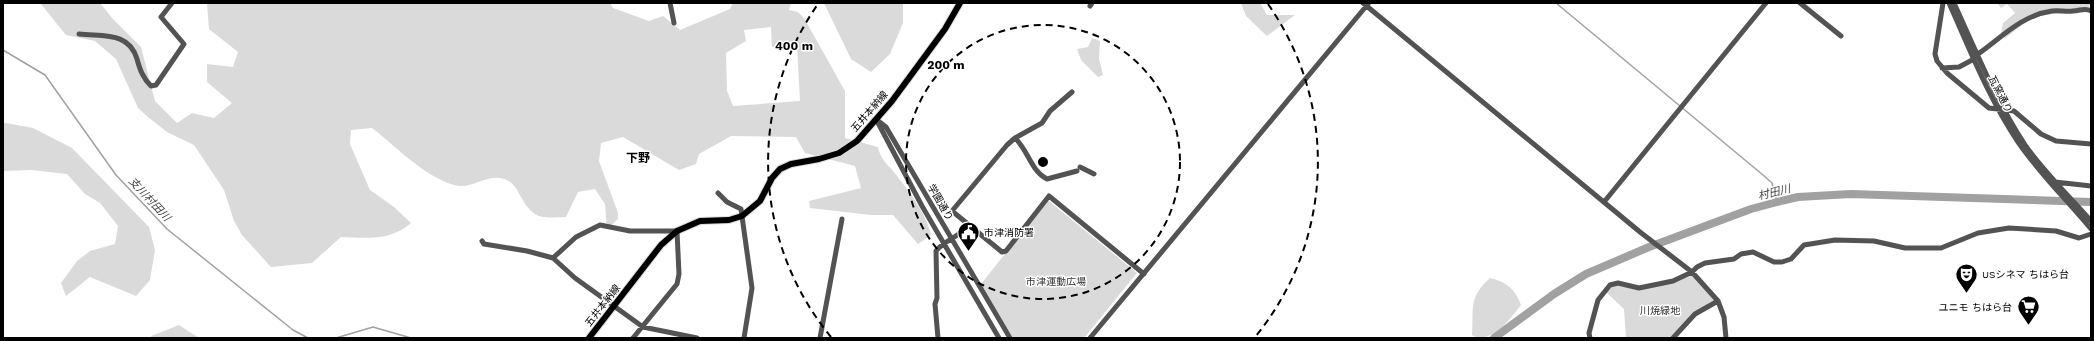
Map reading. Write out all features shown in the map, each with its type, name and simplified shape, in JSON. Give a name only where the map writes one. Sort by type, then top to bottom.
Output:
[{"type":"main road","name":"五井本納線","points":[[589,338],[661,245],[677,231],[700,221],[729,220],[742,216],[760,201],[772,178],[780,169],[791,164],[819,159],[839,153],[857,141],[877,120],[945,29],[960,3]]},
{"type":"street","points":[[79,34],[118,38],[130,45],[145,81],[152,86],[156,85],[184,44],[161,17],[172,3]]},
{"type":"street","points":[[670,3],[674,23]]},
{"type":"street","points":[[1604,202],[1766,3]]},
{"type":"street","points":[[1800,3],[1841,36]]},
{"type":"street","points":[[1943,3],[1935,54],[1937,61],[1942,68],[1987,107],[1998,110],[2014,111],[2032,127],[2048,138],[2064,143],[2091,144]]},
{"type":"street","name":"瓦窯通り","points":[[1949,3],[1998,110],[2019,144],[2053,184]]},
{"type":"street","name":"瓦窯通り","points":[[1954,3],[2004,110],[2053,184]]},
{"type":"street","points":[[1090,338],[1366,4],[1640,232],[1692,272],[1718,301],[1724,317],[1726,338]]},
{"type":"street","points":[[1978,54],[2020,23],[2037,14],[2052,11],[2073,11],[2084,9],[2091,11]]},
{"type":"street","points":[[1942,68],[1959,67],[1974,59]]},
{"type":"street","points":[[1072,92],[1050,111],[1042,123],[1015,138],[952,211],[968,226],[1002,252],[1006,251],[1049,196],[1144,274]]},
{"type":"street","points":[[877,120],[944,244],[999,338]]},
{"type":"street","name":"学園通り","points":[[877,120],[886,127],[1010,338]]},
{"type":"street","points":[[1015,138],[1020,142],[1039,175],[1047,179],[1078,169],[1094,174]]},
{"type":"street","points":[[2053,184],[2091,186]]},
{"type":"street","points":[[2053,184],[2091,220]]},
{"type":"street","points":[[2053,184],[2091,229]]},
{"type":"street","points":[[718,193],[727,202],[741,209],[752,288],[744,338]]},
{"type":"street","points":[[820,338],[842,218]]},
{"type":"street","points":[[553,258],[576,237],[600,225],[630,231],[677,231],[679,274],[677,284],[633,338]]},
{"type":"street","points":[[938,338],[936,304],[936,251],[944,244],[962,233],[968,226]]},
{"type":"street","points":[[1590,338],[1589,333],[1598,300],[1610,285],[1618,282],[1639,288],[1673,281],[1692,272],[1697,267],[1705,263],[1734,259],[1741,254],[1749,252],[1759,254],[1774,262],[1782,262],[1791,259],[1804,245],[1835,240],[1874,241],[1905,248],[1941,248],[1978,233],[2009,228],[2056,231],[2079,238],[2091,234]]},
{"type":"street","points":[[482,241],[484,244],[526,251],[553,258],[575,278],[615,305],[643,327],[697,338]]},
{"type":"street","points":[[963,276],[970,272]]},
{"type":"street","points":[[1673,338],[1694,314],[1718,301]]},
{"type":"green space","points":[[40,3],[100,3],[112,18],[141,47],[155,101],[177,123],[192,113],[214,118],[232,103],[207,82],[207,64],[233,67],[238,52],[209,29],[207,3],[610,3],[613,8],[649,21],[663,16],[680,30],[730,9],[733,3],[791,3],[789,10],[798,12],[804,18],[845,91],[845,138],[878,147],[884,160],[904,185],[921,210],[931,235],[918,244],[893,215],[871,215],[810,208],[809,201],[861,188],[855,166],[805,153],[796,137],[731,136],[699,154],[696,164],[679,170],[623,137],[601,143],[599,161],[618,213],[618,219],[607,229],[605,204],[595,189],[578,192],[566,217],[550,218],[539,216],[530,210],[512,183],[496,178],[468,185],[454,185],[431,175],[372,128],[351,130],[350,144],[370,190],[394,207],[411,223],[403,229],[387,236],[369,238],[341,237],[312,263],[271,267],[242,235],[234,221],[224,190],[194,145],[167,132],[138,108],[116,59],[95,41],[66,35]],"holes":[[[771,27],[772,47],[797,45],[800,101],[733,106],[727,91],[726,53],[746,41],[744,30]]]},
{"type":"green space","points":[[824,3],[903,3],[903,23],[890,54],[871,72],[851,59]]},
{"type":"green space","points":[[1241,3],[1260,3],[1267,15],[1295,15],[1267,36],[1246,16]]},
{"type":"green space","points":[[1997,3],[2091,3],[2087,10],[2036,17],[2023,24],[2004,39],[2001,33],[2003,23],[2015,13],[2007,4],[2001,8]]},
{"type":"green space","points":[[1092,38],[1100,41],[1099,59],[1103,75],[1098,77],[1081,60],[1077,49],[1088,47]]},
{"type":"green space","points":[[6,123],[33,128],[72,148],[149,227],[155,250],[150,280],[136,296],[90,277],[66,296],[61,283],[77,261],[90,251],[115,244],[118,226],[100,203],[85,194],[67,174],[31,170],[3,171],[3,124]]},
{"type":"green space","name":"市津運動広場","points":[[1049,201],[1137,273],[1084,338],[1013,338],[981,284],[1046,202]]},
{"type":"green space","name":"川焼緑地","points":[[1692,272],[1718,301],[1695,314],[1673,338],[1626,338],[1624,309],[1605,291],[1618,283],[1639,288],[1673,281]]},
{"type":"green space","points":[[1490,278],[1501,281],[1510,287],[1521,305],[1508,322],[1497,331],[1491,335],[1477,338],[1472,335],[1475,297],[1478,291]]},
{"type":"green space","points":[[179,325],[199,338],[151,338],[151,336]]},
{"type":"waterway","points":[[1556,3],[1772,183],[1777,202]]},
{"type":"waterway","name":"支川村田川","points":[[3,50],[45,75],[116,175],[167,229],[293,330],[308,338]]},
{"type":"waterway","name":"村田川","points":[[1494,338],[1554,294],[1586,274],[1649,247],[1751,209],[1798,197],[1851,194],[2091,202]]},
{"type":"waterway","name":"支川村田川","points":[[336,338],[373,327],[411,338]]},
{"type":"place","name":"市津消防署","points":[[969,252]]},
{"type":"place","name":"USシネマ ちはら台","points":[[1967,294]]},
{"type":"place","name":"ユニモ ちはら台","points":[[2028,326]]},
{"type":"district","name":"下野","points":[[638,158]]}]
